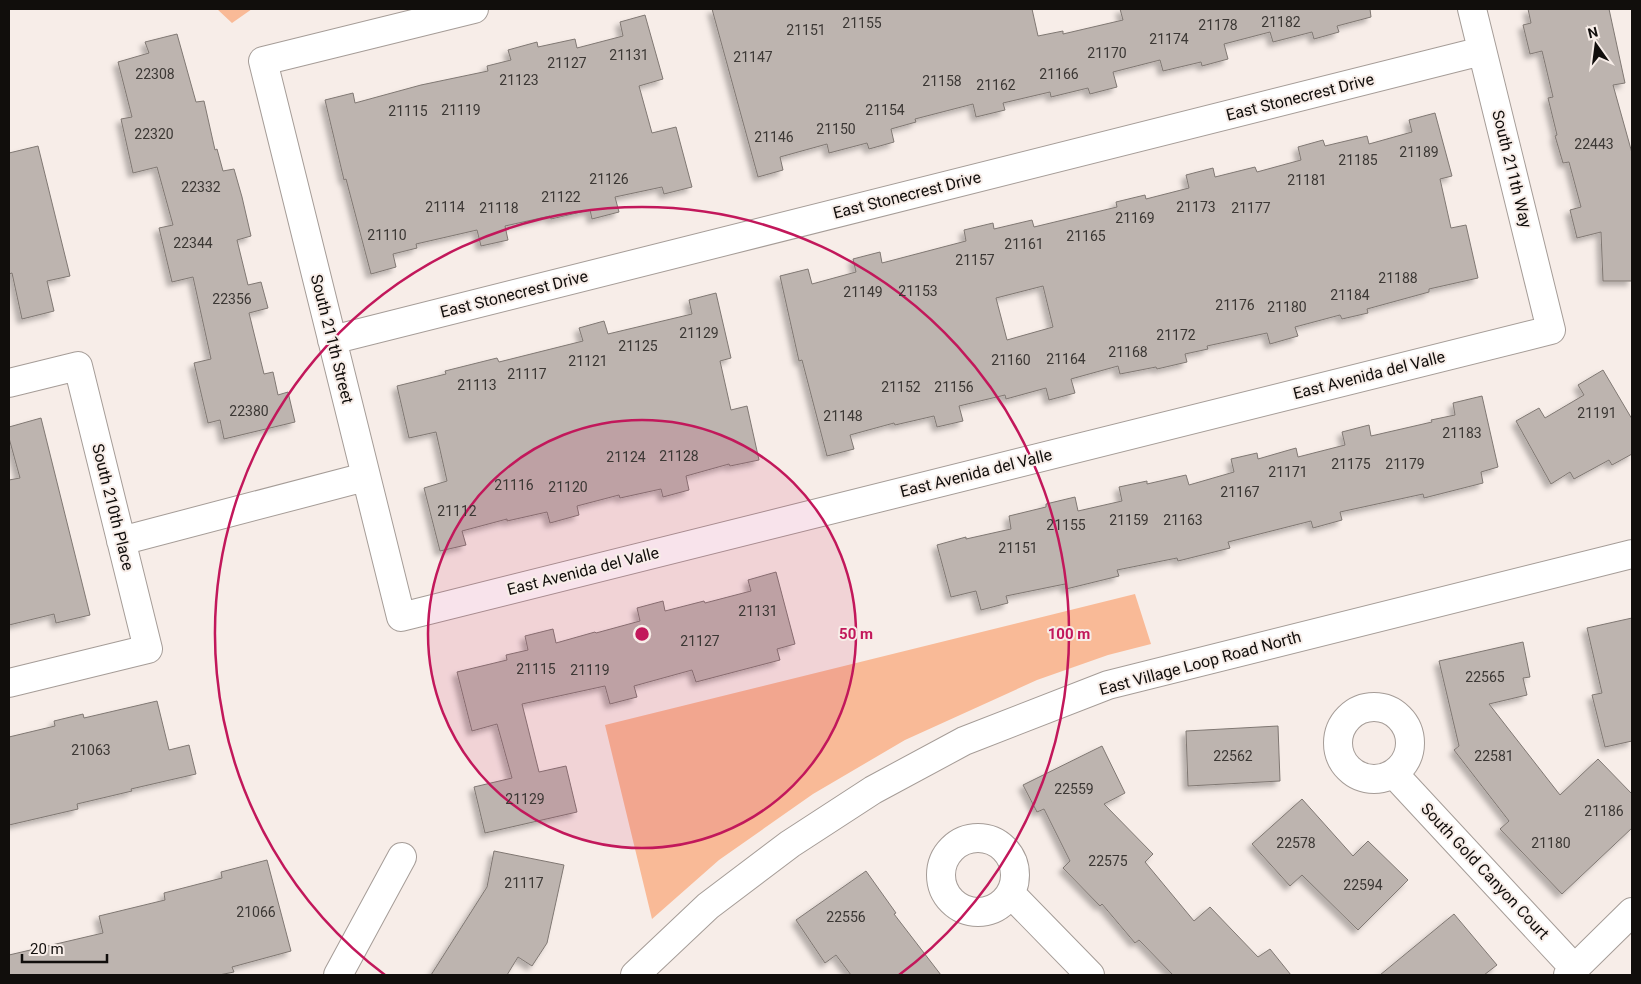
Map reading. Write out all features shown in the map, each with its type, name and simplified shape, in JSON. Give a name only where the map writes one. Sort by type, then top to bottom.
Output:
[{"type":"street","name":"South 211th Street","points":[[401,617],[263,62],[474,9]]},
{"type":"street","name":"South 211th Way","points":[[1472,9],[1551,330]]},
{"type":"street","name":"East Stonecrest Drive","points":[[332,340],[1482,51]]},
{"type":"street","name":"East Avenida del Valle","points":[[401,617],[1551,330]]},
{"type":"street","name":"South 210th Place","points":[[9,383],[78,366],[148,649],[9,683]]},
{"type":"street","points":[[121,541],[365,477]]},
{"type":"street","name":"East Village Loop Road North","points":[[635,975],[708,906],[790,844],[873,790],[964,741],[1108,685],[1632,554]]},
{"type":"street","name":"South Gold Canyon Court","points":[[1394,774],[1572,972]]},
{"type":"street","points":[[338,975],[402,857]]},
{"type":"street","points":[[1011,894],[1090,975]]},
{"type":"street","points":[[1572,972],[1632,912]]},
{"type":"shaded area","points":[[217,9],[252,9],[232,23]]},
{"type":"shaded area","points":[[1135,594],[1151,644],[1108,655],[1037,680],[905,740],[813,794],[719,860],[652,919],[605,725]]},
{"type":"building","points":[[712,9],[1032,9],[1038,36],[1063,31],[1063,34],[1123,20],[1120,9],[1370,9],[1371,17],[1337,26],[1339,32],[1314,39],[1312,32],[1273,42],[1270,32],[1224,44],[1228,59],[1202,66],[1201,62],[1163,71],[1160,60],[1113,72],[1117,87],[1090,94],[1088,88],[1051,97],[1050,92],[1003,103],[1005,110],[976,117],[973,104],[915,119],[916,122],[891,129],[894,142],[869,149],[867,143],[829,153],[827,144],[780,157],[783,170],[758,177]]},
{"type":"building","points":[[1528,9],[1609,9],[1625,83],[1613,85],[1632,153],[1632,281],[1603,281],[1601,232],[1577,238],[1570,210],[1581,207],[1569,162],[1563,163],[1555,136],[1557,135],[1548,98],[1553,97],[1542,51],[1530,54],[1523,25],[1531,23]]},
{"type":"building","points":[[645,15],[663,79],[639,86],[652,133],[676,127],[692,187],[664,194],[662,187],[615,197],[619,212],[592,219],[590,210],[551,219],[550,216],[505,226],[508,240],[481,246],[477,230],[416,244],[417,248],[393,254],[396,267],[371,274],[346,179],[344,180],[325,100],[353,93],[355,103],[421,85],[488,71],[487,66],[511,60],[508,50],[537,42],[538,47],[575,39],[577,48],[623,36],[620,22]]},
{"type":"building","points":[[177,34],[196,102],[204,101],[215,150],[217,149],[223,171],[234,169],[242,197],[251,236],[237,240],[248,285],[261,282],[268,308],[249,313],[264,374],[273,372],[278,395],[288,392],[295,422],[224,439],[220,420],[208,423],[194,363],[211,359],[193,277],[172,282],[159,228],[173,225],[157,167],[133,173],[121,119],[132,117],[118,62],[149,53],[145,42]]},
{"type":"building","points":[[1435,113],[1452,176],[1440,179],[1451,228],[1466,225],[1478,278],[1429,289],[1429,292],[1367,309],[1368,313],[1342,319],[1340,315],[1295,327],[1298,336],[1270,344],[1267,333],[1207,346],[1208,349],[1185,354],[1187,362],[1157,369],[1156,367],[1120,374],[1118,366],[1071,379],[1075,393],[1049,400],[1046,388],[1006,399],[1005,395],[959,406],[963,421],[937,427],[934,416],[895,425],[894,423],[850,435],[854,449],[827,456],[802,360],[799,361],[780,276],[808,269],[812,284],[856,272],[853,259],[880,252],[882,263],[966,241],[964,230],[993,223],[994,229],[1032,220],[1034,227],[1117,207],[1116,202],[1145,195],[1146,199],[1189,188],[1186,175],[1213,168],[1215,177],[1255,167],[1257,172],[1301,160],[1298,147],[1323,140],[1325,146],[1367,136],[1369,144],[1412,132],[1409,120]],"holes":[[[1043,286],[1053,327],[1007,340],[996,298]]]},
{"type":"building","points":[[38,146],[70,276],[47,281],[54,311],[22,319],[12,273],[9,274],[9,153]]},
{"type":"building","points":[[716,293],[731,358],[720,361],[731,410],[747,406],[759,460],[730,466],[729,464],[686,476],[689,490],[663,497],[661,489],[620,498],[619,495],[577,506],[579,515],[550,523],[547,512],[507,521],[507,519],[462,531],[466,545],[440,551],[424,488],[447,481],[436,432],[409,438],[397,386],[446,374],[445,371],[497,358],[499,362],[583,341],[579,328],[604,321],[608,334],[692,314],[689,300]]},
{"type":"building","points":[[1603,370],[1632,419],[1632,454],[1612,465],[1609,460],[1574,479],[1570,472],[1551,484],[1516,421],[1539,408],[1545,418],[1584,395],[1578,385]]},
{"type":"building","points":[[1482,396],[1498,467],[1481,472],[1483,483],[1424,498],[1423,494],[1340,512],[1342,520],[1313,528],[1311,521],[1228,542],[1230,548],[1178,561],[1177,558],[1117,570],[1119,576],[1066,589],[1065,584],[1006,596],[1008,603],[981,610],[976,591],[951,597],[937,545],[966,537],[966,539],[1011,529],[1009,516],[1046,507],[1046,504],[1075,497],[1078,511],[1122,501],[1119,487],[1147,481],[1147,484],[1186,475],[1189,485],[1234,472],[1231,459],[1257,453],[1258,459],[1296,448],[1298,457],[1345,445],[1342,432],[1369,425],[1371,436],[1432,422],[1431,420],[1455,415],[1453,403]]},
{"type":"building","points":[[41,418],[90,615],[56,623],[54,614],[9,625],[9,480],[20,478],[9,438],[9,427]]},
{"type":"building","points":[[776,572],[795,644],[777,649],[780,660],[696,682],[692,670],[634,686],[637,697],[610,704],[605,686],[522,704],[539,772],[566,766],[577,812],[485,833],[474,787],[512,778],[497,724],[472,731],[457,672],[507,660],[506,655],[528,650],[525,636],[553,629],[556,643],[596,633],[640,621],[637,608],[663,601],[665,611],[704,601],[705,603],[751,591],[748,580]]},
{"type":"building","points":[[1632,618],[1632,741],[1605,747],[1592,695],[1602,693],[1587,628]]},
{"type":"building","points":[[1523,642],[1530,677],[1523,678],[1527,695],[1489,704],[1560,795],[1598,759],[1632,794],[1632,828],[1562,894],[1500,829],[1509,821],[1454,750],[1459,746],[1439,661]]},
{"type":"building","points":[[157,701],[169,750],[189,745],[196,774],[77,804],[78,809],[9,825],[9,737],[55,726],[54,721],[83,714],[84,718]]},
{"type":"building","points":[[1278,726],[1280,781],[1188,786],[1186,731]]},
{"type":"building","points":[[1102,746],[1125,793],[1104,804],[1153,854],[1145,862],[1194,921],[1210,907],[1258,957],[1270,949],[1291,975],[1173,975],[1139,940],[1135,943],[1102,904],[1100,906],[1063,868],[1070,861],[1044,809],[1037,812],[1023,785]]},
{"type":"building","points":[[1302,799],[1353,856],[1368,841],[1408,880],[1358,930],[1302,875],[1290,886],[1252,844]]},
{"type":"building","points":[[494,851],[564,865],[547,943],[532,966],[518,957],[507,975],[431,975],[487,887]]},
{"type":"building","points":[[267,860],[291,951],[232,967],[234,972],[219,975],[9,975],[9,955],[103,933],[99,916],[165,900],[164,893],[222,878],[221,872]]},
{"type":"building","points":[[866,871],[896,913],[894,914],[941,975],[851,975],[836,955],[825,963],[796,920]]},
{"type":"building","points":[[1454,914],[1497,965],[1484,975],[1380,975]]}]
